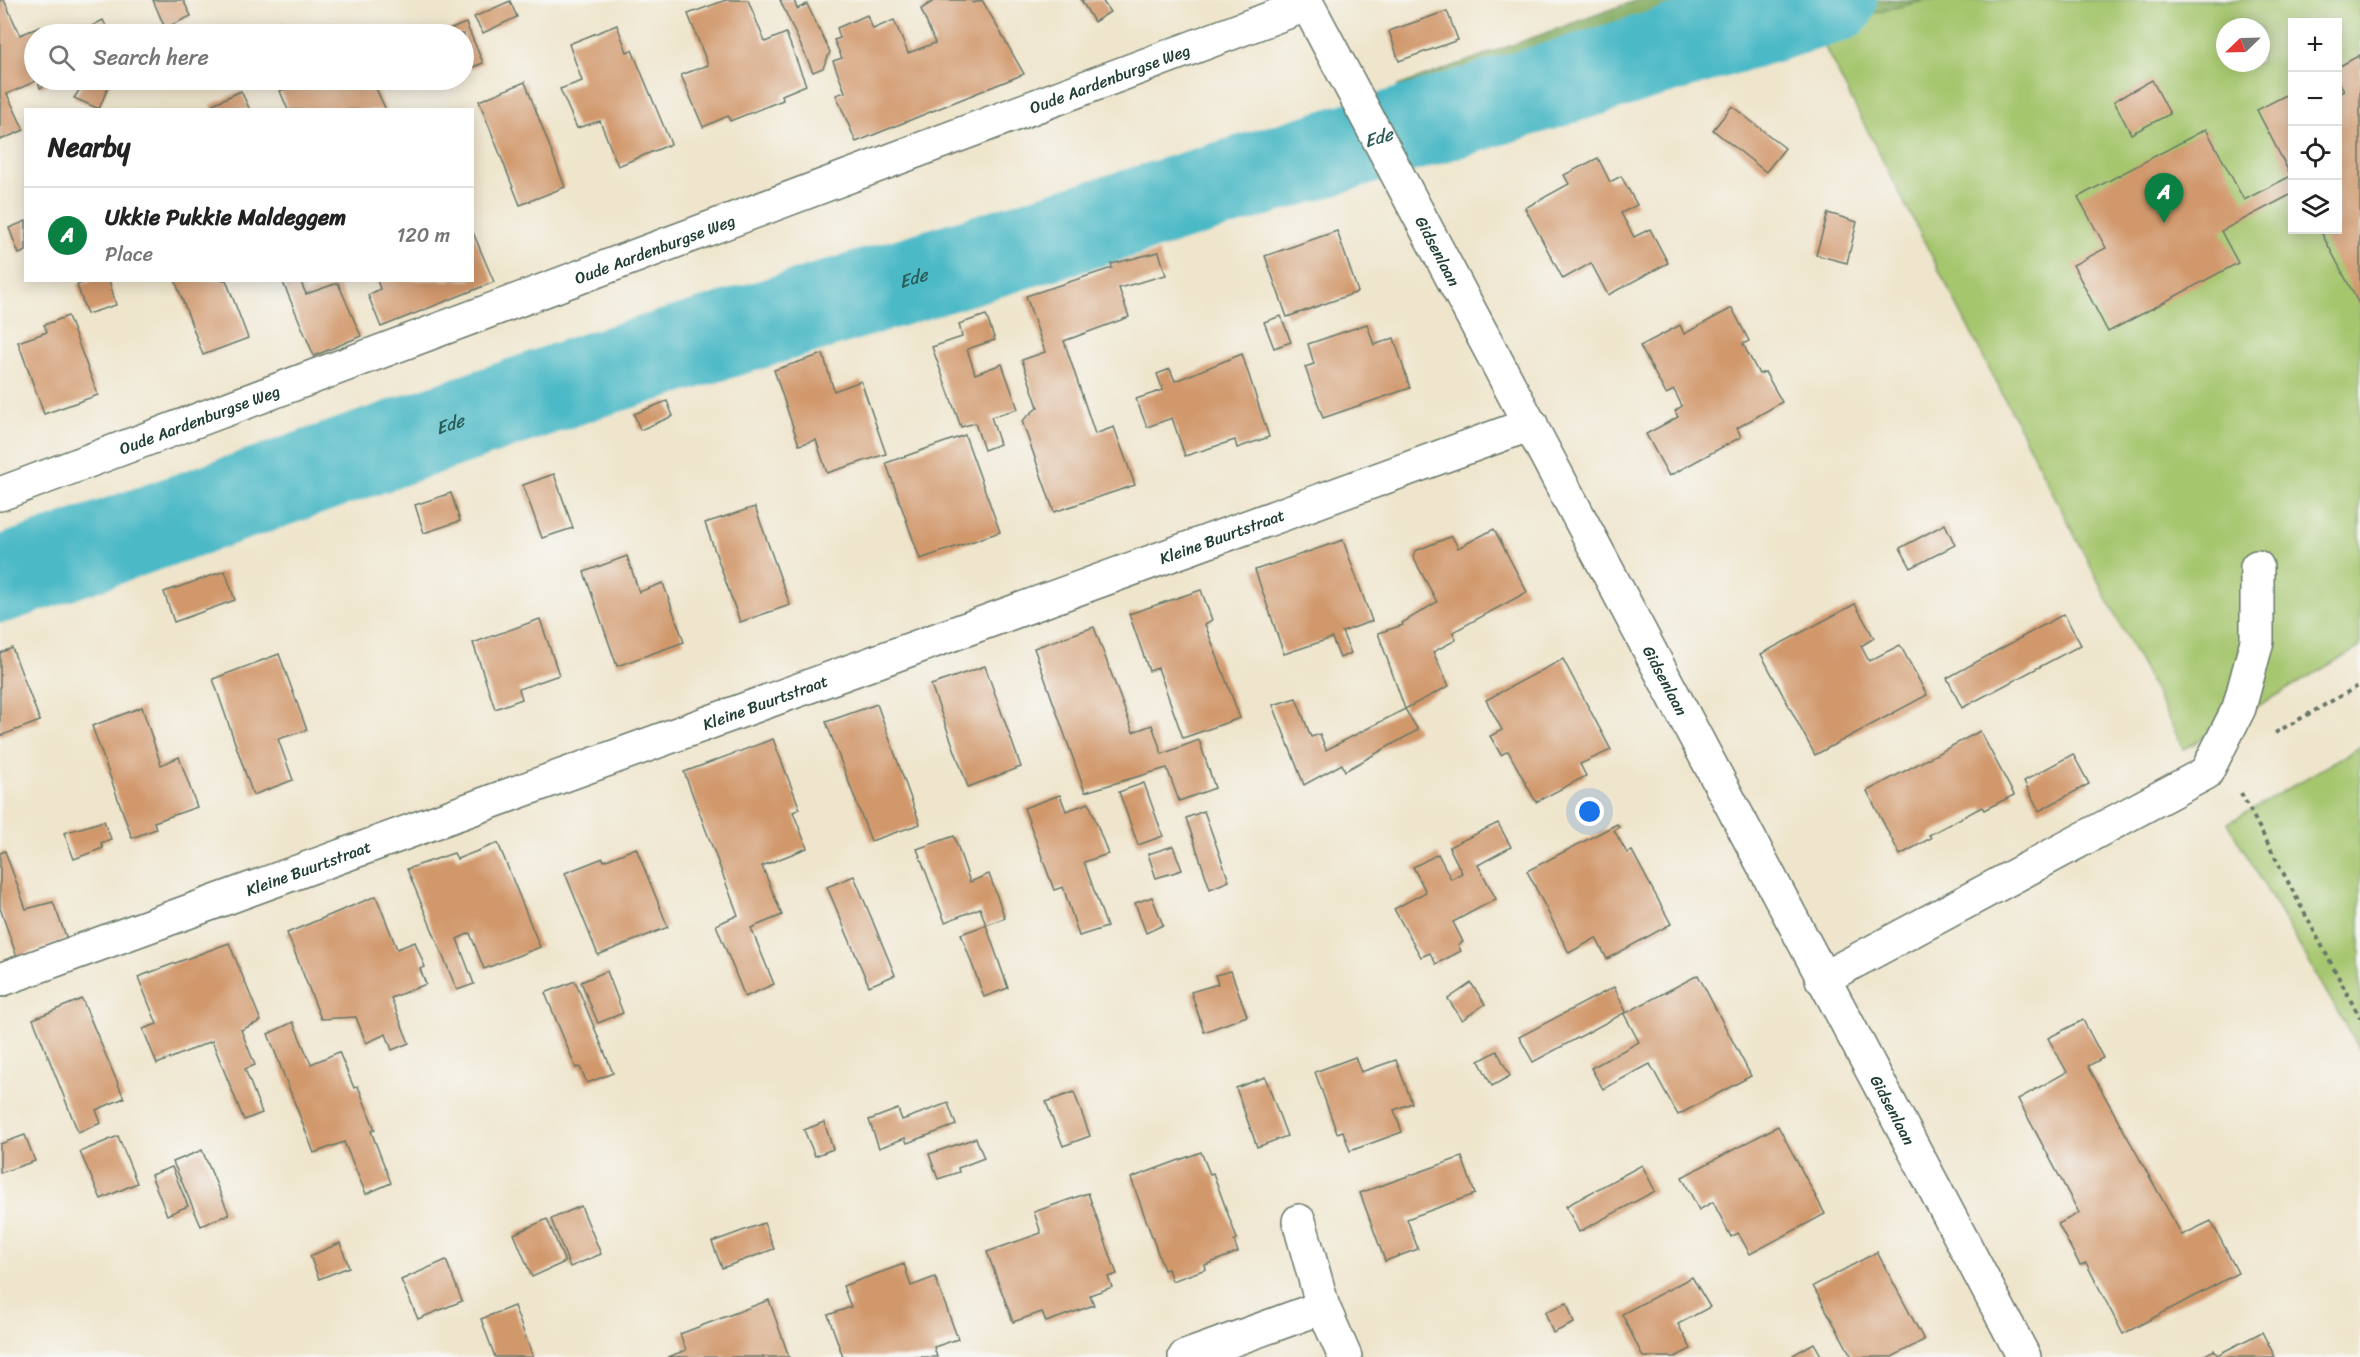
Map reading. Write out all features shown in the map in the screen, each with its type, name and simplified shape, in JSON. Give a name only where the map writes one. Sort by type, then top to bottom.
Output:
[{"type":"street","name":"Gidsenlaan","points":[[1305,2],[1531,424],[1822,979],[2024,1357]]},
{"type":"street","name":"Oude Aardenburgse Weg","points":[[0,494],[1305,2]]},
{"type":"street","name":"Kleine Buurtstraat","points":[[0,980],[1531,424]]},
{"type":"street","points":[[1822,979],[2215,767],[2239,708],[2257,641],[2257,567]]},
{"type":"street","points":[[1299,1221],[1323,1307],[1344,1357]]},
{"type":"street","points":[[1185,1357],[1323,1307]]},
{"type":"path","points":[[2273,735],[2360,685]]},
{"type":"path","points":[[2215,767],[2360,1017]]},
{"type":"green space","points":[[1637,0],[1925,0],[1413,130],[1398,86]]},
{"type":"green space","points":[[1925,0],[2360,0],[2360,647],[2184,749],[1815,28]]},
{"type":"green space","points":[[2360,747],[2360,1050],[2228,823]]},
{"type":"building","points":[[0,0],[4,0],[20,35],[24,33],[24,86],[7,94],[24,130],[0,140]]},
{"type":"building","points":[[153,0],[183,0],[191,16],[174,24],[163,24]]},
{"type":"building","points":[[726,0],[748,0],[765,42],[786,33],[806,85],[782,95],[783,100],[730,121],[728,116],[703,127],[681,75],[708,65],[688,14]]},
{"type":"building","points":[[780,0],[794,0],[797,9],[807,4],[830,52],[823,68],[813,72]]},
{"type":"building","points":[[935,0],[971,0],[973,3],[982,0],[1024,74],[856,142],[836,95],[845,92],[833,61],[842,58],[834,40],[840,38],[837,28],[867,15],[873,29],[894,20],[908,53],[935,43],[921,9]]},
{"type":"building","points":[[1081,0],[1102,0],[1110,12],[1094,22]]},
{"type":"building","points":[[510,1],[517,17],[483,33],[474,17]]},
{"type":"building","points":[[1447,11],[1458,40],[1399,61],[1389,31]]},
{"type":"building","points":[[617,25],[627,52],[632,50],[671,144],[618,166],[600,121],[577,128],[560,89],[582,81],[569,44]]},
{"type":"building","points":[[474,42],[483,63],[474,67]]},
{"type":"building","points":[[2360,55],[2360,306],[2322,234],[2342,234],[2342,92],[2344,91],[2342,65]]},
{"type":"building","points":[[2152,80],[2170,114],[2131,134],[2114,101]]},
{"type":"building","points":[[525,82],[565,187],[520,205],[479,101]]},
{"type":"building","points":[[79,90],[107,90],[99,108],[74,98]]},
{"type":"building","points":[[377,90],[385,108],[287,108],[280,91]]},
{"type":"building","points":[[241,91],[249,108],[212,108],[211,105]]},
{"type":"building","points":[[2288,94],[2288,170],[2257,110]]},
{"type":"building","points":[[1732,106],[1785,148],[1766,172],[1713,130]]},
{"type":"building","points":[[2206,129],[2244,200],[2288,178],[2288,196],[2221,231],[2238,263],[2108,332],[2073,265],[2106,248],[2078,197]]},
{"type":"building","points":[[1598,158],[1610,182],[1621,176],[1637,205],[1621,213],[1634,237],[1650,229],[1668,263],[1608,295],[1591,263],[1563,279],[1525,208],[1569,184],[1564,175]]},
{"type":"building","points":[[1828,213],[1857,222],[1847,263],[1816,255]]},
{"type":"building","points":[[24,222],[24,252],[19,254],[9,228]]},
{"type":"building","points":[[1337,231],[1358,292],[1287,317],[1265,256]]},
{"type":"building","points":[[474,235],[494,282],[381,327],[368,295],[380,289],[378,282],[474,282]]},
{"type":"building","points":[[1159,252],[1166,275],[1119,288],[1129,317],[1064,341],[1095,434],[1114,427],[1135,485],[1054,512],[1022,421],[1038,407],[1022,360],[1045,352],[1026,296],[1112,268],[1111,264]]},
{"type":"building","points":[[86,282],[110,282],[116,305],[87,314],[77,285]]},
{"type":"building","points":[[176,282],[227,282],[248,338],[203,355]]},
{"type":"building","points":[[283,282],[301,282],[306,294],[338,283],[361,336],[314,356]]},
{"type":"building","points":[[1732,308],[1749,341],[1743,344],[1759,374],[1765,372],[1782,402],[1737,428],[1741,437],[1669,476],[1646,434],[1678,417],[1675,411],[1682,406],[1674,390],[1666,394],[1640,346],[1680,325],[1684,334]]},
{"type":"building","points":[[986,315],[995,340],[967,349],[975,374],[1002,364],[1018,409],[991,417],[1000,444],[984,450],[975,423],[961,427],[932,347],[962,337],[959,324]]},
{"type":"building","points":[[68,316],[98,395],[44,414],[18,342],[47,332],[44,325]]},
{"type":"building","points":[[1281,316],[1291,342],[1274,348],[1264,322]]},
{"type":"building","points":[[1367,324],[1374,345],[1394,338],[1410,388],[1323,418],[1305,367],[1314,364],[1308,344]]},
{"type":"building","points":[[823,354],[834,391],[861,381],[886,454],[827,473],[816,440],[799,445],[774,370]]},
{"type":"building","points":[[1242,354],[1269,437],[1237,448],[1235,440],[1185,456],[1172,418],[1147,427],[1136,399],[1163,390],[1157,374],[1170,369],[1175,381]]},
{"type":"building","points":[[667,401],[673,416],[640,430],[634,414]]},
{"type":"building","points":[[965,435],[1000,532],[920,559],[886,463]]},
{"type":"building","points":[[554,474],[573,528],[542,538],[523,485]]},
{"type":"building","points":[[451,493],[460,521],[424,533],[415,505]]},
{"type":"building","points":[[755,507],[790,605],[740,622],[705,523]]},
{"type":"building","points":[[1945,524],[1955,545],[1911,568],[1900,548]]},
{"type":"building","points":[[1494,529],[1527,592],[1453,632],[1456,640],[1433,652],[1449,686],[1405,709],[1378,633],[1403,625],[1402,623],[1437,602],[1413,557],[1415,551],[1452,536],[1458,548]]},
{"type":"building","points":[[1343,540],[1372,621],[1342,632],[1351,653],[1340,658],[1332,638],[1284,654],[1255,570]]},
{"type":"building","points":[[627,556],[639,592],[663,583],[684,642],[617,666],[584,572]]},
{"type":"building","points":[[225,571],[235,600],[174,622],[164,592]]},
{"type":"building","points":[[1201,590],[1212,620],[1205,624],[1240,718],[1183,738],[1158,668],[1149,671],[1129,614]]},
{"type":"building","points":[[1855,604],[1874,638],[1861,646],[1869,661],[1900,645],[1927,695],[1815,755],[1761,654]]},
{"type":"building","points":[[2064,614],[2081,645],[1962,708],[1947,678]]},
{"type":"building","points":[[540,619],[559,675],[519,689],[522,699],[495,709],[473,643]]},
{"type":"building","points":[[1094,627],[1133,732],[1152,725],[1162,754],[1199,740],[1215,788],[1179,801],[1167,768],[1085,792],[1034,648]]},
{"type":"building","points":[[12,648],[40,721],[0,736],[0,653]]},
{"type":"building","points":[[279,654],[307,730],[278,739],[293,780],[253,795],[213,679]]},
{"type":"building","points":[[1563,659],[1611,750],[1580,764],[1586,776],[1536,802],[1508,751],[1501,755],[1490,736],[1502,730],[1486,700]]},
{"type":"building","points":[[985,666],[1021,767],[968,787],[931,685]]},
{"type":"building","points":[[1296,698],[1311,737],[1320,734],[1326,750],[1405,709],[1418,730],[1345,771],[1342,764],[1304,785],[1273,705]]},
{"type":"building","points":[[877,704],[920,824],[871,841],[826,722]]},
{"type":"building","points":[[142,707],[161,765],[179,757],[197,807],[154,822],[156,829],[132,838],[92,726]]},
{"type":"building","points":[[1980,731],[2014,795],[1984,810],[1982,807],[1929,835],[1931,838],[1900,855],[1867,791]]},
{"type":"building","points":[[773,739],[800,809],[793,812],[807,848],[762,866],[782,915],[751,928],[774,984],[745,997],[716,925],[738,915],[684,772]]},
{"type":"building","points":[[2073,754],[2089,784],[2039,811],[2024,781]]},
{"type":"building","points":[[1144,783],[1163,836],[1138,845],[1119,792]]},
{"type":"building","points":[[1060,795],[1066,811],[1089,803],[1108,854],[1084,862],[1107,927],[1079,936],[1063,887],[1054,890],[1024,808]]},
{"type":"building","points":[[1204,811],[1229,881],[1210,889],[1186,818]]},
{"type":"building","points":[[104,821],[111,839],[101,843],[103,848],[74,859],[64,833]]},
{"type":"building","points":[[1498,823],[1511,847],[1478,865],[1496,899],[1453,922],[1463,942],[1458,945],[1461,951],[1436,964],[1430,953],[1421,957],[1394,909],[1426,892],[1413,867],[1438,854],[1451,879],[1462,873],[1449,847]]},
{"type":"building","points":[[1617,824],[1619,827],[1614,830],[1627,853],[1632,851],[1671,924],[1607,959],[1596,938],[1569,953],[1527,871]]},
{"type":"building","points":[[954,836],[970,882],[989,874],[1005,918],[986,925],[980,908],[945,922],[917,849]]},
{"type":"building","points":[[498,843],[540,947],[484,969],[470,933],[457,939],[474,984],[457,990],[407,869],[454,853],[457,859]]},
{"type":"building","points":[[1173,846],[1182,870],[1156,878],[1148,854]]},
{"type":"building","points":[[636,848],[668,927],[598,955],[565,873]]},
{"type":"building","points":[[5,851],[26,909],[53,902],[67,939],[17,957],[0,908],[0,853]]},
{"type":"building","points":[[854,876],[895,975],[869,986],[827,887]]},
{"type":"building","points":[[376,896],[397,949],[415,942],[425,967],[420,969],[426,984],[391,998],[409,1043],[392,1050],[386,1034],[366,1043],[356,1017],[321,1019],[287,933]]},
{"type":"building","points":[[1152,897],[1163,925],[1146,933],[1135,903]]},
{"type":"building","points":[[986,925],[1008,988],[984,997],[961,934]]},
{"type":"building","points":[[229,943],[261,1021],[241,1030],[255,1065],[245,1069],[262,1113],[244,1120],[212,1041],[157,1064],[143,1029],[157,1024],[138,977]]},
{"type":"building","points":[[607,971],[623,1013],[598,1023],[581,982]]},
{"type":"building","points":[[1231,971],[1247,1016],[1204,1032],[1191,992],[1218,984],[1215,975]]},
{"type":"building","points":[[1698,975],[1751,1076],[1678,1115],[1650,1064],[1603,1089],[1591,1068],[1639,1042],[1624,1014]]},
{"type":"building","points":[[575,981],[613,1073],[587,1083],[580,1067],[576,1068],[545,993]]},
{"type":"building","points":[[1471,983],[1485,1004],[1462,1020],[1448,999]]},
{"type":"building","points":[[1614,987],[1626,1012],[1533,1062],[1519,1037]]},
{"type":"building","points":[[82,999],[124,1098],[96,1110],[101,1123],[78,1132],[33,1019]]},
{"type":"building","points":[[2083,1020],[2103,1058],[2088,1066],[2182,1235],[2211,1221],[2238,1273],[2123,1334],[2086,1263],[2080,1265],[2058,1224],[2079,1213],[2018,1099],[2067,1072],[2048,1038]]},
{"type":"building","points":[[293,1022],[311,1064],[339,1052],[354,1088],[358,1086],[375,1130],[371,1131],[391,1183],[366,1194],[344,1142],[314,1153],[268,1034]]},
{"type":"building","points":[[1497,1051],[1510,1076],[1492,1086],[1479,1061]]},
{"type":"building","points":[[1355,1057],[1361,1072],[1396,1060],[1412,1103],[1394,1110],[1402,1132],[1350,1151],[1343,1131],[1337,1133],[1315,1072]]},
{"type":"building","points":[[1265,1077],[1287,1136],[1257,1147],[1236,1088]]},
{"type":"building","points":[[1074,1092],[1090,1136],[1063,1146],[1046,1102]]},
{"type":"building","points":[[948,1103],[956,1125],[907,1143],[905,1138],[879,1148],[869,1120],[898,1109],[902,1120]]},
{"type":"building","points":[[824,1122],[833,1149],[815,1156],[804,1130]]},
{"type":"building","points":[[1778,1126],[1825,1214],[1750,1254],[1738,1233],[1731,1237],[1713,1202],[1699,1210],[1682,1177]]},
{"type":"building","points":[[25,1135],[35,1161],[0,1173],[0,1144]]},
{"type":"building","points":[[118,1136],[137,1183],[101,1199],[80,1152]]},
{"type":"building","points":[[976,1138],[984,1158],[958,1168],[959,1172],[938,1179],[929,1154]]},
{"type":"building","points":[[202,1150],[229,1214],[201,1226],[173,1162]]},
{"type":"building","points":[[1201,1152],[1210,1174],[1213,1173],[1237,1239],[1234,1241],[1238,1252],[1205,1265],[1206,1269],[1172,1281],[1168,1269],[1164,1270],[1131,1178]]},
{"type":"building","points":[[1462,1157],[1475,1194],[1407,1219],[1418,1249],[1385,1261],[1360,1193]]},
{"type":"building","points":[[1642,1165],[1655,1191],[1579,1232],[1566,1206]]},
{"type":"building","points":[[172,1167],[188,1206],[167,1215],[151,1175]]},
{"type":"building","points":[[1088,1193],[1117,1274],[1108,1277],[1112,1287],[1090,1295],[1094,1305],[1046,1322],[1042,1312],[1013,1322],[987,1252],[1041,1233],[1034,1212]]},
{"type":"building","points":[[581,1206],[601,1254],[570,1267],[551,1219]]},
{"type":"building","points":[[547,1219],[565,1262],[532,1277],[514,1234]]},
{"type":"building","points":[[764,1223],[774,1249],[722,1268],[712,1242]]},
{"type":"building","points":[[340,1243],[349,1267],[319,1279],[310,1256]]},
{"type":"building","points":[[1877,1252],[1924,1340],[1892,1357],[1852,1357],[1813,1286]]},
{"type":"building","points":[[446,1260],[462,1301],[418,1319],[401,1280]]},
{"type":"building","points":[[904,1264],[911,1286],[935,1277],[958,1339],[934,1347],[937,1357],[843,1357],[828,1315],[851,1307],[843,1286]]},
{"type":"building","points":[[1692,1277],[1710,1307],[1678,1324],[1691,1349],[1675,1357],[1643,1357],[1622,1314]]},
{"type":"building","points":[[769,1300],[789,1357],[668,1357],[686,1350],[680,1334]]},
{"type":"building","points":[[1567,1303],[1574,1323],[1553,1333],[1545,1312]]},
{"type":"building","points":[[514,1306],[533,1357],[495,1357],[481,1319]]},
{"type":"building","points":[[2262,1332],[2275,1357],[2201,1357],[2214,1350],[2217,1355]]},
{"type":"building","points":[[1814,1343],[1822,1357],[1794,1357],[1793,1355]]},
{"type":"waterway","name":"Ede","points":[[0,580],[587,377],[1834,0]]},
{"type":"place","name":"Ukkie Pukkie Maldeggem","points":[[2164,223]]}]
